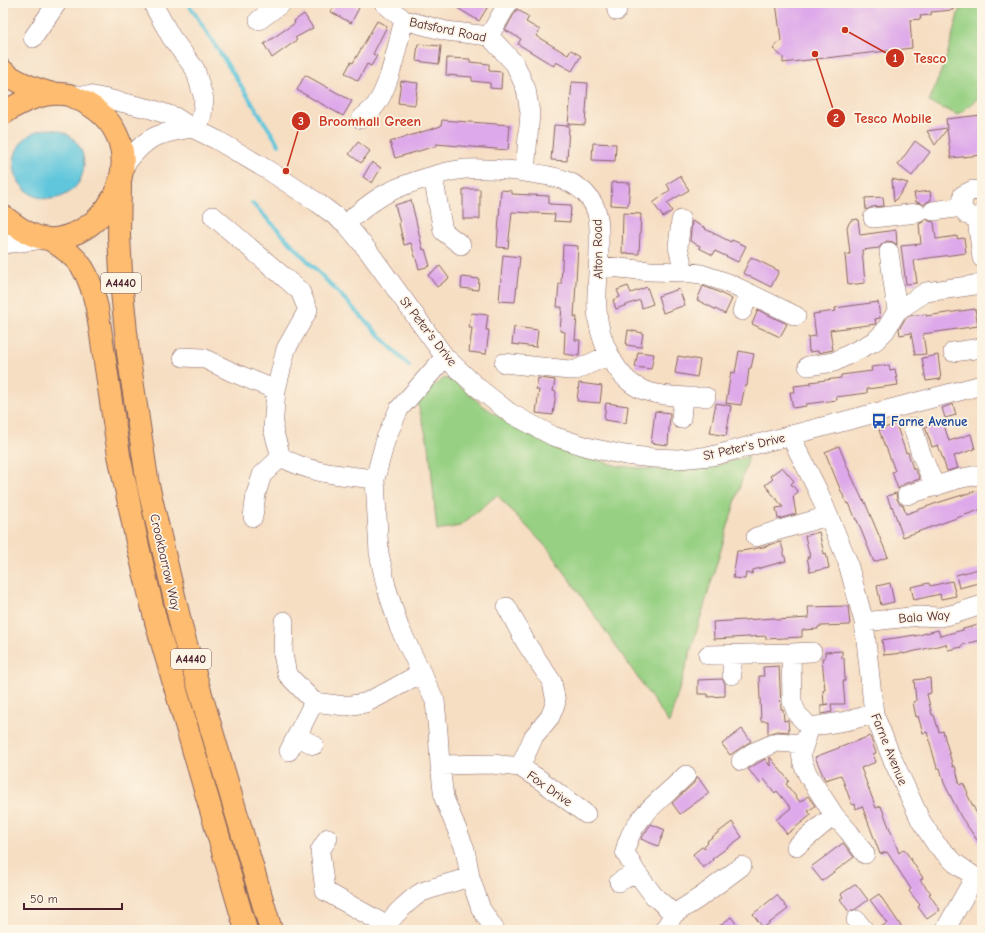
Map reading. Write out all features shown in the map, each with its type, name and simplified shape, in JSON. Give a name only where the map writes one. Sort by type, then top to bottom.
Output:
[{"type":"highway","name":"Crookbarrow Way","points":[[3,71],[8,76],[32,88],[61,95],[90,105],[104,116],[114,129],[123,154],[119,235],[122,291],[128,353],[148,485],[183,634],[271,930]]},
{"type":"highway","points":[[3,114],[22,102],[61,95]]},
{"type":"highway","points":[[48,239],[69,236],[85,229],[98,219],[109,205],[121,176]]},
{"type":"highway","name":"Crookbarrow Way","points":[[3,216],[29,233],[48,239],[67,250],[81,264],[92,285],[97,308],[119,455],[137,542],[156,622],[246,930]]},
{"type":"street","points":[[121,176],[136,150],[151,138],[165,132],[194,129],[202,115],[204,99],[195,69],[172,38],[155,8],[154,3]]},
{"type":"street","points":[[259,20],[282,3]]},
{"type":"street","name":"Batsford Road","points":[[384,3],[404,20],[446,31],[489,36],[515,64],[526,89],[530,112],[525,172]]},
{"type":"street","points":[[489,36],[508,3]]},
{"type":"street","points":[[33,38],[55,4]]},
{"type":"street","points":[[361,119],[375,106],[383,92],[390,73],[404,20]]},
{"type":"street","name":"St Peter's Drive","points":[[61,95],[88,95],[151,109],[175,117],[271,172],[318,203],[346,224],[369,252],[445,356],[477,387],[510,413],[553,436],[591,448],[625,455],[653,458],[712,456],[982,386]]},
{"type":"street","name":"Alton Road","points":[[346,224],[390,191],[432,176],[463,169],[525,172],[567,180],[580,188],[591,199],[597,213],[599,228],[599,266],[596,309],[600,332],[610,355],[620,371],[641,389],[653,393],[683,397],[706,397]]},
{"type":"street","points":[[432,176],[443,231],[461,245]]},
{"type":"street","points":[[982,192],[973,190],[963,195],[962,207],[967,215],[980,216],[982,258]]},
{"type":"street","points":[[873,218],[962,207]]},
{"type":"street","points":[[213,216],[300,291],[308,310],[286,349],[276,390],[274,429],[281,457],[296,465],[322,473],[375,479]]},
{"type":"street","points":[[681,220],[678,247],[684,272]]},
{"type":"street","points":[[3,244],[48,239]]},
{"type":"street","points":[[889,252],[897,310]]},
{"type":"street","points":[[599,266],[650,271],[696,273],[713,277],[796,316]]},
{"type":"street","points":[[808,366],[834,362],[875,341],[885,331],[897,310],[926,292],[982,284]]},
{"type":"street","points":[[742,311],[757,297]]},
{"type":"street","points":[[953,352],[982,348]]},
{"type":"street","points":[[504,362],[576,370],[610,355]]},
{"type":"street","points":[[445,356],[399,409],[386,438],[375,479],[379,553],[386,586],[399,627],[435,701],[444,798],[466,849],[470,877],[481,909],[494,930]]},
{"type":"street","points":[[183,357],[203,358],[276,390]]},
{"type":"street","points":[[681,419],[683,397]]},
{"type":"street","points":[[913,426],[920,451],[935,487]]},
{"type":"street","name":"Farne Avenue","points":[[790,435],[818,491],[847,560],[864,622],[874,714],[921,821],[936,844],[955,863],[979,877]]},
{"type":"street","points":[[253,517],[256,494],[262,476],[281,457]]},
{"type":"street","points":[[907,496],[958,479],[982,474]]},
{"type":"street","points":[[756,537],[828,516]]},
{"type":"street","name":"Bala Way","points":[[864,622],[919,616],[940,617],[982,605]]},
{"type":"street","points":[[507,607],[526,643],[552,682],[556,702],[550,717],[534,736],[520,767]]},
{"type":"street","points":[[284,621],[283,654],[287,674],[314,702],[346,706],[365,703],[390,691],[421,673]]},
{"type":"street","points":[[708,655],[812,652]]},
{"type":"street","points":[[790,653],[792,701],[807,735],[801,754],[803,764],[808,775],[834,815],[865,854]]},
{"type":"street","points":[[732,655],[732,675]]},
{"type":"street","points":[[314,702],[293,744],[314,745]]},
{"type":"street","points":[[741,761],[752,753],[777,742],[807,735],[846,721],[874,714]]},
{"type":"street","name":"Fox Drive","points":[[440,765],[492,764],[520,767],[539,779],[586,814]]},
{"type":"street","points":[[674,914],[654,896],[636,872],[625,852],[629,837],[643,815],[686,775]]},
{"type":"street","points":[[796,847],[834,815]]},
{"type":"street","points":[[328,838],[320,851],[325,891],[386,927],[397,913],[421,893],[470,877]]},
{"type":"street","points":[[664,930],[674,914],[699,898],[742,866]]},
{"type":"street","points":[[619,882],[636,872]]},
{"type":"street","points":[[945,930],[979,877]]},
{"type":"green space","points":[[982,4],[982,95],[958,115],[929,102],[947,56],[959,10]]},
{"type":"green space","points":[[445,378],[456,383],[482,405],[511,425],[557,449],[618,466],[662,470],[715,466],[749,456],[669,723],[550,551],[497,495],[460,526],[437,530],[429,446],[417,401],[426,391]]},
{"type":"water","points":[[49,129],[62,132],[74,139],[81,151],[84,164],[81,177],[74,189],[62,196],[49,199],[36,196],[24,189],[17,177],[14,164],[17,151],[24,139],[36,132]]},
{"type":"building","points":[[336,3],[351,3],[359,8],[351,23],[331,12]]},
{"type":"building","points":[[449,3],[490,3],[479,21]]},
{"type":"building","points":[[776,3],[953,3],[953,10],[931,12],[931,15],[920,16],[921,19],[910,20],[912,48],[783,63],[783,57],[773,49],[781,40]]},
{"type":"building","points":[[517,9],[529,17],[526,22],[540,30],[536,36],[568,55],[571,50],[581,56],[572,71],[556,62],[554,66],[518,44],[521,39],[505,30]]},
{"type":"building","points":[[304,14],[313,28],[295,38],[297,40],[272,58],[264,44],[295,23],[294,21]]},
{"type":"building","points":[[377,21],[387,26],[373,54],[377,56],[371,66],[367,64],[358,81],[345,73],[351,62],[353,63]]},
{"type":"building","points":[[418,44],[441,46],[439,64],[416,61]]},
{"type":"building","points":[[447,58],[470,59],[470,62],[489,64],[489,71],[502,72],[501,89],[490,88],[490,83],[472,81],[472,77],[446,75]]},
{"type":"building","points":[[305,75],[352,101],[343,116],[297,90]]},
{"type":"building","points":[[401,81],[418,83],[415,105],[398,103]]},
{"type":"building","points":[[572,82],[588,83],[585,125],[568,124]]},
{"type":"building","points":[[981,115],[982,155],[951,158],[947,129],[935,145],[927,131],[947,128],[946,119]]},
{"type":"building","points":[[442,120],[510,125],[508,150],[436,144],[436,146],[395,158],[390,142],[441,126]]},
{"type":"building","points":[[554,125],[569,126],[567,161],[551,160]]},
{"type":"building","points":[[915,141],[930,152],[912,176],[898,165]]},
{"type":"building","points":[[358,142],[370,151],[361,163],[349,154]]},
{"type":"building","points":[[593,143],[616,144],[615,161],[592,160]]},
{"type":"building","points":[[372,162],[381,168],[372,183],[363,177]]},
{"type":"building","points":[[680,176],[689,190],[667,203],[672,211],[663,217],[653,203],[670,190],[667,184]]},
{"type":"building","points":[[892,179],[908,183],[894,202]]},
{"type":"building","points":[[612,182],[630,183],[628,206],[611,205]]},
{"type":"building","points":[[463,189],[480,189],[480,219],[463,219]]},
{"type":"building","points":[[501,190],[512,191],[512,194],[549,196],[549,204],[571,205],[570,222],[554,221],[555,214],[512,212],[508,248],[497,247]]},
{"type":"building","points":[[930,191],[931,200],[924,205],[916,202],[914,193]]},
{"type":"building","points":[[883,197],[884,206],[872,207],[866,210],[865,198]]},
{"type":"building","points":[[411,200],[423,250],[425,249],[430,266],[419,269],[411,243],[404,245],[395,205]]},
{"type":"building","points":[[623,213],[641,214],[639,254],[622,253]]},
{"type":"building","points":[[858,219],[860,235],[896,230],[897,245],[893,242],[887,241],[879,248],[862,250],[865,283],[848,285],[845,255],[850,254],[847,227],[851,220]]},
{"type":"building","points":[[926,219],[934,222],[936,239],[957,236],[957,239],[964,238],[966,253],[914,260],[917,283],[906,284],[901,246],[921,244],[919,224]]},
{"type":"building","points":[[692,221],[731,242],[732,240],[746,246],[738,262],[715,251],[713,255],[699,248],[700,246],[690,241]]},
{"type":"building","points":[[563,245],[578,246],[574,317],[577,317],[575,340],[580,340],[579,356],[564,354],[565,332],[560,331],[562,307],[557,307],[559,284],[561,284]]},
{"type":"building","points":[[503,255],[520,257],[515,302],[499,301]]},
{"type":"building","points":[[751,257],[779,271],[771,287],[743,273]]},
{"type":"building","points":[[440,266],[449,278],[437,287],[428,275]]},
{"type":"building","points":[[462,277],[479,279],[478,290],[461,288]]},
{"type":"building","points":[[628,286],[631,293],[647,287],[653,304],[642,308],[640,300],[616,309],[613,300],[620,297],[617,290]]},
{"type":"building","points":[[703,286],[732,299],[725,314],[697,300]]},
{"type":"building","points":[[679,289],[685,305],[663,313],[658,296]]},
{"type":"building","points":[[878,302],[880,318],[875,319],[876,324],[830,330],[833,350],[818,353],[818,351],[809,352],[808,337],[816,336],[813,314],[836,311],[835,308]]},
{"type":"building","points":[[975,309],[978,326],[923,334],[926,354],[915,355],[911,333],[900,335],[899,329],[905,319],[909,316],[926,314],[926,316]]},
{"type":"building","points":[[758,310],[787,324],[780,337],[752,324]]},
{"type":"building","points":[[471,313],[488,315],[486,330],[489,330],[486,354],[469,352],[472,328],[469,328]]},
{"type":"building","points":[[514,327],[538,330],[536,347],[512,344]]},
{"type":"building","points":[[628,330],[643,333],[641,347],[626,345]]},
{"type":"building","points":[[739,351],[754,354],[751,368],[749,368],[747,386],[745,386],[741,405],[726,403],[731,372],[735,373]]},
{"type":"building","points":[[638,352],[654,354],[651,369],[635,367]]},
{"type":"building","points":[[938,355],[941,379],[926,381],[922,358]]},
{"type":"building","points":[[678,356],[700,360],[697,377],[675,373]]},
{"type":"building","points":[[889,365],[890,370],[895,369],[898,385],[867,389],[867,393],[836,397],[837,400],[806,404],[806,406],[793,408],[790,392],[795,392],[794,386],[811,384],[810,382],[841,378],[841,375],[872,371],[871,367]]},
{"type":"building","points":[[538,378],[555,380],[553,391],[556,392],[553,415],[536,413],[539,390],[536,390]]},
{"type":"building","points":[[579,383],[602,386],[600,403],[577,401]]},
{"type":"building","points":[[606,403],[628,406],[626,423],[604,420]]},
{"type":"building","points":[[716,403],[731,406],[726,436],[710,433]]},
{"type":"building","points":[[953,404],[956,415],[945,418],[942,408]]},
{"type":"building","points":[[655,411],[670,413],[668,445],[651,443]]},
{"type":"building","points":[[943,422],[949,441],[971,434],[975,449],[954,456],[958,468],[947,471],[938,445],[932,447],[925,427]]},
{"type":"building","points":[[896,424],[906,453],[908,452],[913,469],[915,469],[920,479],[904,484],[898,489],[892,472],[895,471],[879,430]]},
{"type":"building","points":[[839,446],[888,557],[874,562],[857,520],[849,503],[847,504],[841,491],[825,452]]},
{"type":"building","points":[[782,467],[794,481],[791,484],[798,492],[793,496],[796,514],[778,519],[776,508],[783,507],[765,485],[773,479],[770,476]]},
{"type":"building","points":[[982,489],[982,509],[903,537],[887,496],[896,493],[897,499],[899,503],[903,505],[906,514]]},
{"type":"building","points":[[819,532],[829,568],[810,572],[807,557],[810,557],[805,536]]},
{"type":"building","points":[[781,542],[786,561],[753,570],[752,574],[746,573],[745,579],[733,578],[737,551],[768,546]]},
{"type":"building","points":[[982,568],[982,582],[959,588],[956,575]]},
{"type":"building","points":[[952,581],[956,596],[941,599],[940,594],[914,600],[911,587],[929,583],[930,586]]},
{"type":"building","points":[[890,583],[894,602],[881,605],[877,586]]},
{"type":"building","points":[[848,606],[850,625],[821,626],[818,627],[818,629],[802,630],[802,637],[766,639],[766,636],[714,639],[713,622],[775,618],[776,620],[809,618],[808,607]]},
{"type":"building","points":[[978,625],[981,640],[962,645],[962,647],[948,650],[946,644],[903,654],[884,655],[882,640],[915,636],[938,630],[940,636]]},
{"type":"building","points":[[842,651],[842,658],[844,658],[845,681],[843,681],[845,704],[831,704],[832,712],[821,714],[821,705],[824,705],[823,690],[825,690],[822,658],[825,658],[825,652]]},
{"type":"building","points":[[779,666],[781,709],[783,709],[784,721],[788,720],[789,732],[777,731],[768,734],[768,721],[761,721],[759,676],[764,676],[763,667]]},
{"type":"building","points":[[930,678],[931,693],[927,694],[932,715],[934,715],[939,732],[943,731],[953,767],[955,766],[960,785],[963,783],[982,824],[982,847],[961,817],[944,783],[940,768],[937,768],[927,732],[923,733],[918,716],[916,717],[913,702],[916,701],[914,680]]},
{"type":"building","points":[[722,679],[725,683],[725,696],[708,697],[708,694],[698,694],[698,680]]},
{"type":"building","points":[[742,729],[751,741],[730,755],[722,744]]},
{"type":"building","points":[[870,736],[876,753],[873,754],[876,762],[861,768],[876,808],[881,806],[899,853],[904,849],[923,878],[920,880],[931,893],[929,894],[940,910],[927,919],[918,907],[920,905],[909,891],[911,889],[887,852],[880,854],[862,806],[856,809],[855,804],[852,805],[841,775],[825,780],[815,757]]},
{"type":"building","points":[[770,757],[789,781],[786,784],[800,802],[808,796],[815,806],[808,811],[811,815],[787,834],[776,820],[791,808],[777,791],[775,793],[764,779],[760,783],[748,769],[765,759],[770,766]]},
{"type":"building","points":[[697,776],[709,793],[680,814],[672,803],[694,783]]},
{"type":"building","points":[[732,822],[742,837],[712,859],[713,860],[703,868],[693,854],[702,847],[706,849],[704,846],[708,842],[707,841]]},
{"type":"building","points":[[651,824],[665,830],[658,846],[641,839]]},
{"type":"building","points":[[843,843],[854,857],[822,881],[811,867]]},
{"type":"building","points":[[856,884],[868,900],[856,909],[849,912],[840,899],[843,897],[841,894]]},
{"type":"building","points":[[879,894],[904,930],[876,930],[887,923],[870,900]]},
{"type":"building","points":[[777,895],[788,909],[763,928],[753,914]]},
{"type":"building","points":[[731,917],[741,930],[714,930]]},
{"type":"waterway","points":[[188,3],[279,145]]},
{"type":"waterway","points":[[252,203],[409,366]]},
{"type":"place","name":"Tesco","points":[[845,30]]},
{"type":"place","name":"Tesco Mobile","points":[[815,54]]},
{"type":"place","name":"Broomhall Green","points":[[286,171]]},
{"type":"place","name":"Farne Avenue","points":[[879,421]]}]
